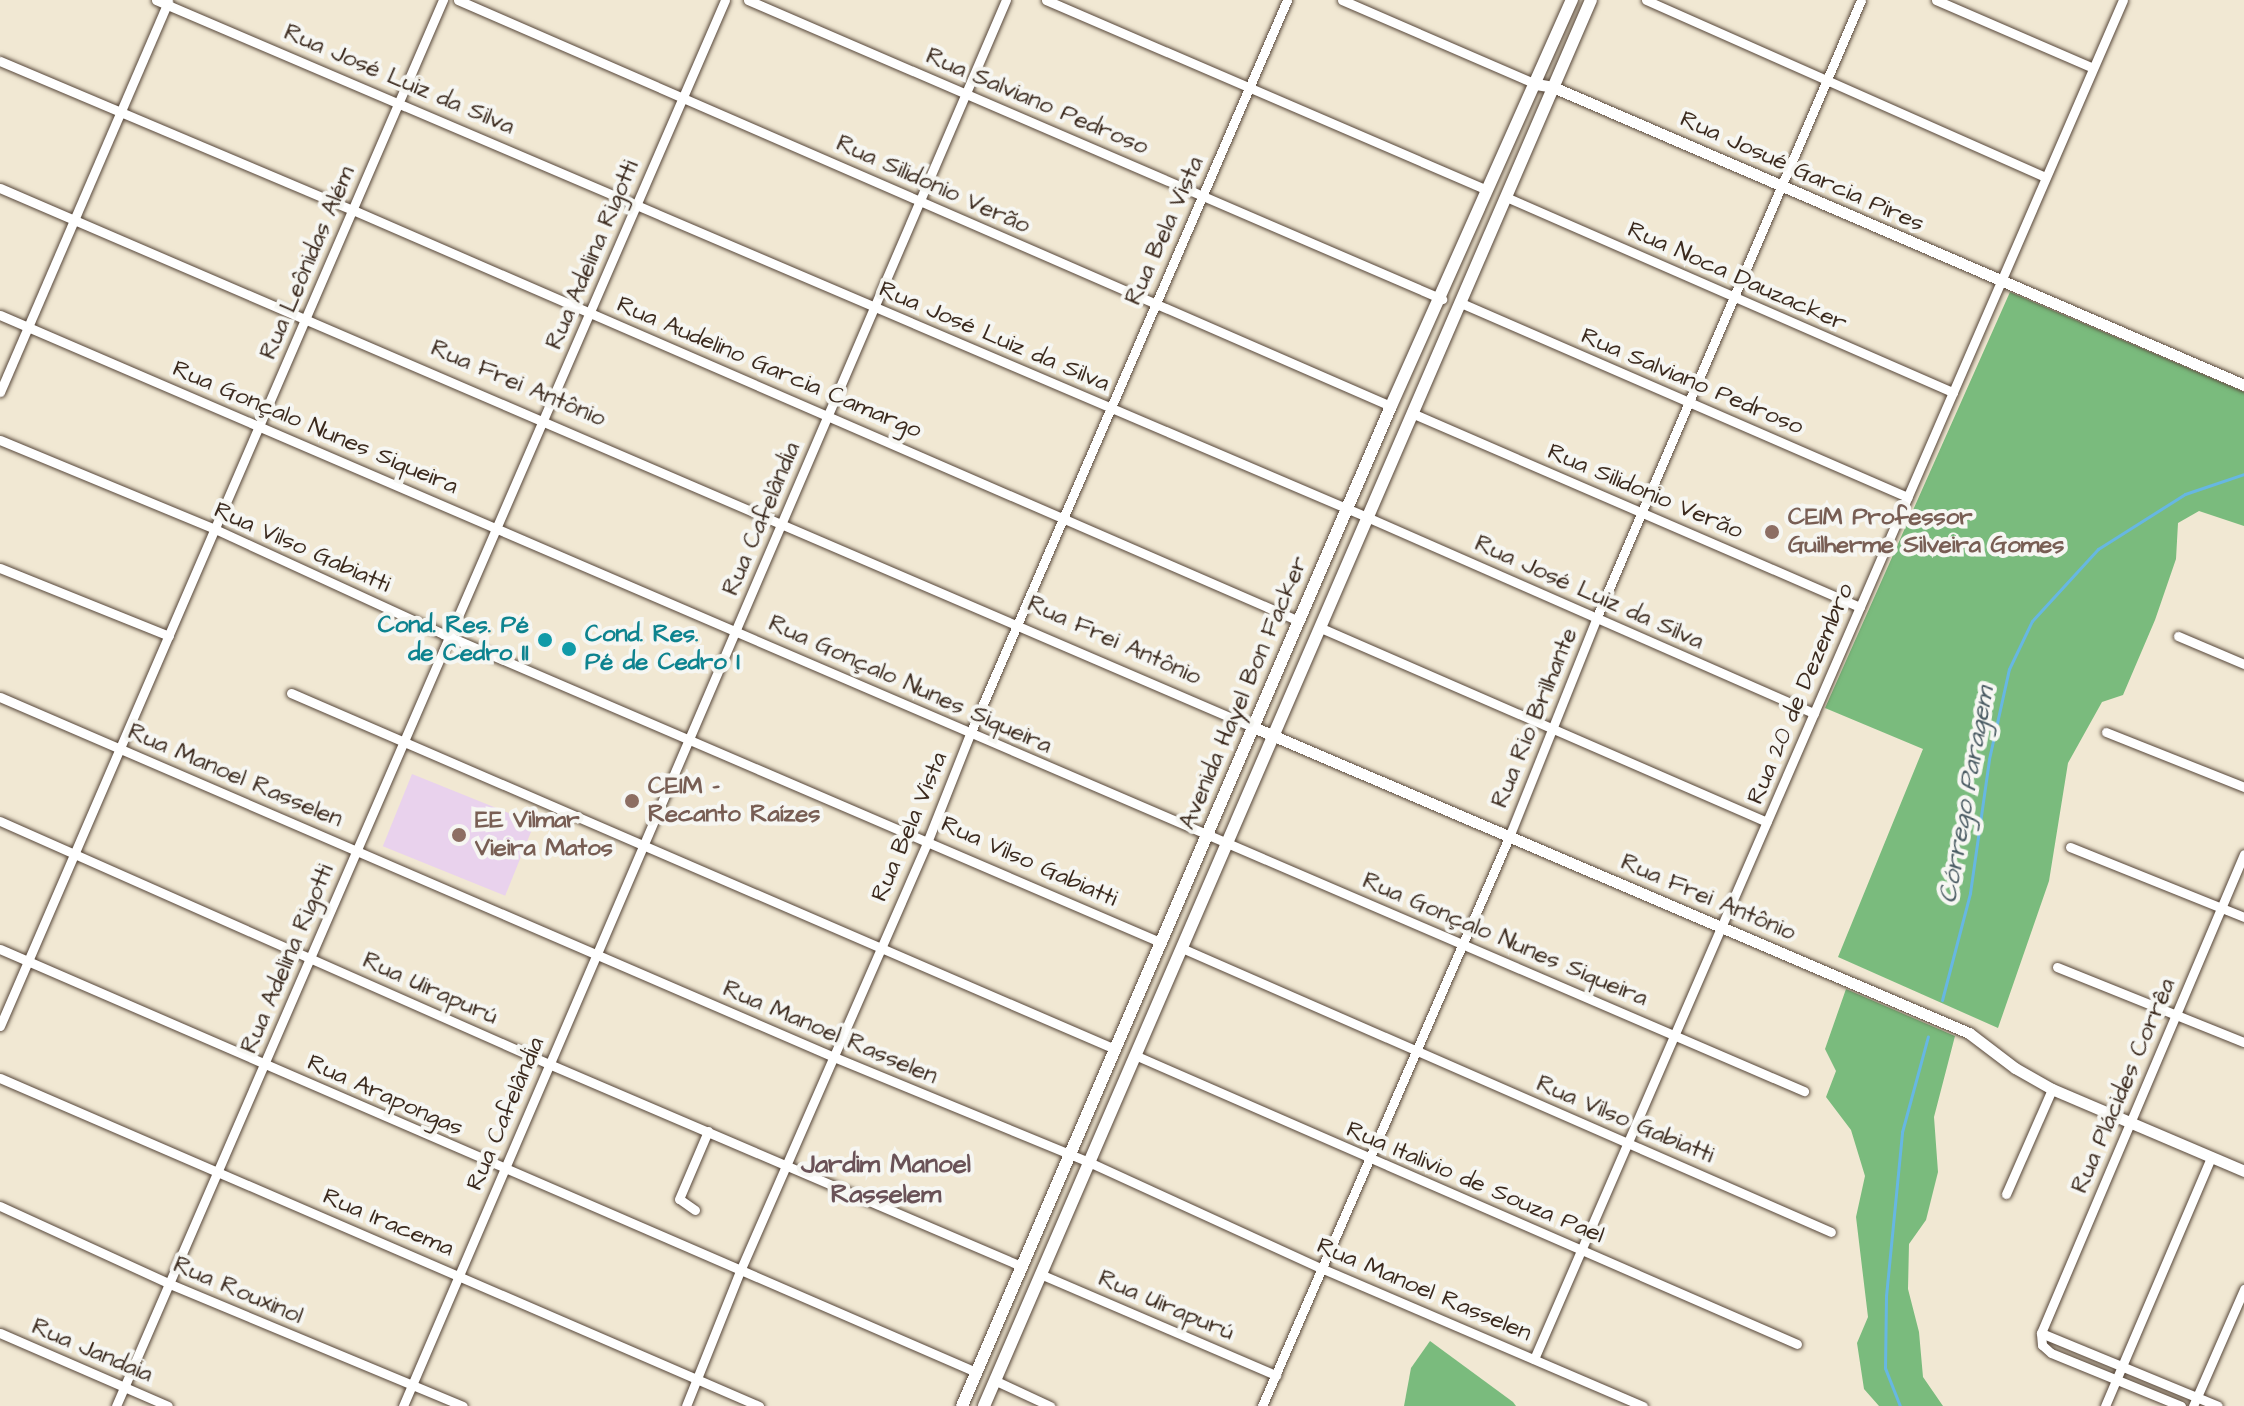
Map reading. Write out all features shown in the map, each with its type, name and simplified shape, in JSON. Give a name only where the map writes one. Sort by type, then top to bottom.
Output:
[{"type":"main road","name":"Avenida Hayel Bon Facker","points":[[962,1406],[1391,406],[1442,299],[1572,0]]},
{"type":"main road","name":"Avenida Hayel Bon Facker","points":[[984,1406],[1184,949],[1591,0]]},
{"type":"street","name":"Rua José Luiz da Silva","points":[[156,0],[168,2],[1346,511],[1369,518],[1814,713]]},
{"type":"street","name":"Rua Leônidas Além","points":[[0,1026],[443,0]]},
{"type":"street","name":"Rua Silidonio Verão","points":[[458,0],[1391,406]]},
{"type":"street","name":"Rua Adelina Rigotti","points":[[116,1406],[725,0]]},
{"type":"street","name":"Rua Salviano Pedroso","points":[[748,0],[1442,299]]},
{"type":"street","name":"Rua Cafelândia","points":[[403,1406],[1006,0]]},
{"type":"street","points":[[1046,0],[1248,90],[1487,190]]},
{"type":"street","name":"Rua Bela Vista","points":[[686,1406],[740,1271],[788,1166],[1154,304],[1287,0]]},
{"type":"street","name":"Rua Josué Garcia Pires","points":[[1342,0],[1536,84],[1553,87],[2000,283],[2244,385]]},
{"type":"street","points":[[1646,0],[2046,177]]},
{"type":"street","name":"Rua Rio Brilhante","points":[[1262,1406],[1509,837],[1596,619],[1861,0]]},
{"type":"street","points":[[1936,0],[2093,68]]},
{"type":"street","name":"Rua 20 de Dezembro","points":[[1534,1359],[2123,0]]},
{"type":"street","points":[[0,392],[168,2]]},
{"type":"street","name":"Rua Audelino Garcia Camargo","points":[[0,61],[590,312],[1299,621]]},
{"type":"street","name":"Rua Frei Antônio","points":[[0,188],[1918,1011],[1954,1027],[2052,1089],[2244,1171]]},
{"type":"street","name":"Rua Noca Dauzacker","points":[[1506,197],[1953,392]]},
{"type":"street","name":"Rua Salviano Pedroso","points":[[1461,303],[1908,497]]},
{"type":"street","name":"Rua Gonçalo Nunes Siqueira","points":[[0,315],[1804,1091]]},
{"type":"street","name":"Rua Silidonio Verão","points":[[1414,414],[1860,607]]},
{"type":"street","name":"Rua Vilso Gabiatti","points":[[0,440],[215,529],[449,636],[1160,942]]},
{"type":"street","points":[[0,568],[169,636]]},
{"type":"street","points":[[1321,628],[1767,822]]},
{"type":"street","points":[[2178,636],[2244,664]]},
{"type":"street","points":[[291,693],[1115,1049]]},
{"type":"street","name":"Rua Manoel Rasselen","points":[[0,697],[834,1057],[1091,1163],[1323,1269],[1643,1406]]},
{"type":"street","points":[[2106,732],[2244,787]]},
{"type":"street","name":"Rua Uirapurú","points":[[0,821],[549,1064],[1021,1266]]},
{"type":"street","points":[[2070,847],[2244,917]]},
{"type":"street","name":"Rua Plácides Corrêa","points":[[2041,1333],[2244,854]]},
{"type":"street","name":"Rua Arapongas","points":[[0,949],[976,1372]]},
{"type":"street","name":"Rua Vilso Gabiatti","points":[[1184,949],[1831,1232]]},
{"type":"street","points":[[2057,967],[2244,1042]]},
{"type":"street","name":"Rua Italivio de Souza Pael","points":[[1137,1056],[1797,1344]]},
{"type":"street","name":"Rua Iracema","points":[[0,1078],[759,1406]]},
{"type":"street","points":[[2006,1194],[2052,1089]]},
{"type":"street","points":[[695,1210],[679,1199],[708,1131]]},
{"type":"street","points":[[2105,1406],[2211,1157]]},
{"type":"street","name":"Rua Rouxinol","points":[[0,1206],[170,1284],[463,1406]]},
{"type":"street","name":"Rua Uirapurú","points":[[1040,1274],[1276,1375]]},
{"type":"street","points":[[2195,1402],[2244,1289]]},
{"type":"street","name":"Rua Jandaia","points":[[0,1333],[168,1406]]},
{"type":"street","points":[[2181,1406],[2051,1353],[2042,1345],[2041,1333],[2195,1402],[2218,1406]]},
{"type":"street","points":[[994,1380],[1050,1406]]},
{"type":"shaded area","name":"EE Vilmar Vieira Matos","points":[[412,774],[534,823],[505,896],[383,846]]},
{"type":"green space","points":[[2010,292],[2244,392],[2244,526],[2199,511],[2178,523],[2176,559],[2155,620],[2123,695],[2102,702],[2068,763],[2049,881],[1998,1028],[1838,957],[1923,749],[1825,708]]},
{"type":"green space","points":[[1846,989],[1955,1036],[1934,1117],[1938,1172],[1926,1220],[1909,1244],[1908,1289],[1919,1332],[1923,1377],[1943,1406],[1879,1406],[1864,1389],[1857,1343],[1868,1317],[1856,1217],[1865,1176],[1851,1130],[1826,1097],[1836,1071],[1825,1049]]},
{"type":"green space","points":[[1430,1341],[1516,1406],[1404,1406],[1411,1368]]},
{"type":"waterway","name":"Córrego Paragem","points":[[1942,1000],[1970,893],[1989,759],[2009,669],[2032,621],[2098,549],[2185,494],[2244,474]]},
{"type":"waterway","name":"Córrego Paragem","points":[[1900,1406],[1885,1368],[1886,1296],[1902,1132],[1928,1036]]},
{"type":"place","name":"CEIM Professor Guilherme Silveira Gomes","points":[[1772,532]]},
{"type":"place","name":"Cond. Res. Pé de Cedro II","points":[[545,640]]},
{"type":"place","name":"Cond. Res. Pé de Cedro I","points":[[569,649]]},
{"type":"place","name":"CEIM - Recanto Raízes","points":[[632,801]]},
{"type":"place","name":"EE Vilmar Vieira Matos","points":[[459,835]]},
{"type":"district","name":"Jardim Manoel Rasselem","points":[[886,1180]]}]
